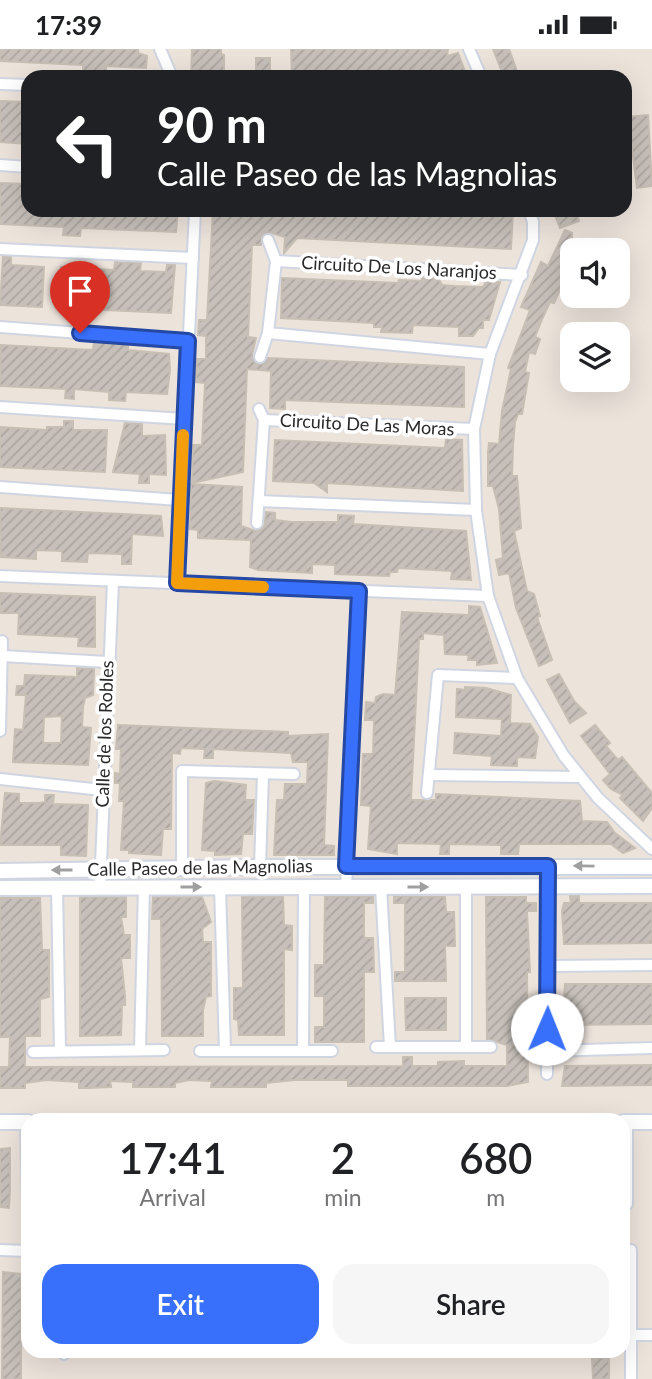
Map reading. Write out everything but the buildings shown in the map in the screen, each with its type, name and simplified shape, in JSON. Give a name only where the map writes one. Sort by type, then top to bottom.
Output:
[{"type":"street","points":[[160,49],[169,70]]},
{"type":"street","points":[[470,49],[478,70]]},
{"type":"street","points":[[0,84],[21,85]]},
{"type":"street","points":[[0,165],[21,166]]},
{"type":"street","points":[[177,583],[195,217]]},
{"type":"street","points":[[531,217],[533,240],[490,354],[474,429],[476,510],[488,596],[517,678],[579,777],[652,849]]},
{"type":"street","points":[[268,240],[276,261]]},
{"type":"street","points":[[0,249],[193,258]]},
{"type":"street","name":"Circuito De Los Naranjos","points":[[260,357],[268,333],[276,261],[522,275]]},
{"type":"street","points":[[0,327],[188,341]]},
{"type":"street","points":[[268,333],[490,354]]},
{"type":"street","points":[[0,407],[184,419]]},
{"type":"street","points":[[259,409],[264,420]]},
{"type":"street","name":"Circuito De Las Moras","points":[[257,523],[264,420],[474,429]]},
{"type":"street","points":[[0,487],[180,500]]},
{"type":"street","points":[[259,501],[476,510]]},
{"type":"street","points":[[0,576],[488,596]]},
{"type":"street","name":"Calle de los Robles","points":[[100,887],[107,662],[113,581]]},
{"type":"street","points":[[346,887],[359,591]]},
{"type":"street","points":[[0,731],[2,642]]},
{"type":"street","points":[[3,656],[107,662]]},
{"type":"street","points":[[428,793],[438,675],[517,678]]},
{"type":"street","points":[[182,868],[182,771],[294,774]]},
{"type":"street","points":[[260,867],[263,773]]},
{"type":"street","points":[[430,775],[579,777]]},
{"type":"street","points":[[0,779],[102,790]]},
{"type":"street","name":"Calle Paseo de las Magnolias","points":[[0,871],[346,866],[652,867]]},
{"type":"street","points":[[547,1074],[548,866]]},
{"type":"street","name":"Calle Paseo de las Magnolias","points":[[0,888],[652,885]]},
{"type":"street","points":[[466,886],[467,1047]]},
{"type":"street","points":[[140,1050],[145,887]]},
{"type":"street","points":[[220,887],[225,1051]]},
{"type":"street","points":[[303,1051],[304,887]]},
{"type":"street","points":[[381,887],[390,1047]]},
{"type":"street","points":[[57,888],[60,1051]]},
{"type":"street","points":[[548,966],[652,965]]},
{"type":"street","points":[[376,1047],[491,1047]]},
{"type":"street","points":[[547,1051],[652,1048]]},
{"type":"street","points":[[33,1052],[164,1050]]},
{"type":"street","points":[[200,1051],[332,1051]]},
{"type":"street","points":[[0,1122],[21,1122]]},
{"type":"street","points":[[630,1122],[652,1122]]},
{"type":"street","points":[[0,1250],[21,1251]]},
{"type":"street","points":[[630,1267],[631,1250]]},
{"type":"street","points":[[630,1335],[652,1335]]},
{"type":"street","points":[[629,1358],[631,1379]]},
{"type":"slow traffic","points":[[183,435],[177,583],[263,587]]},
{"type":"route","points":[[80,333],[188,341],[177,583],[359,591],[346,866],[548,866],[547,1029]]}]
